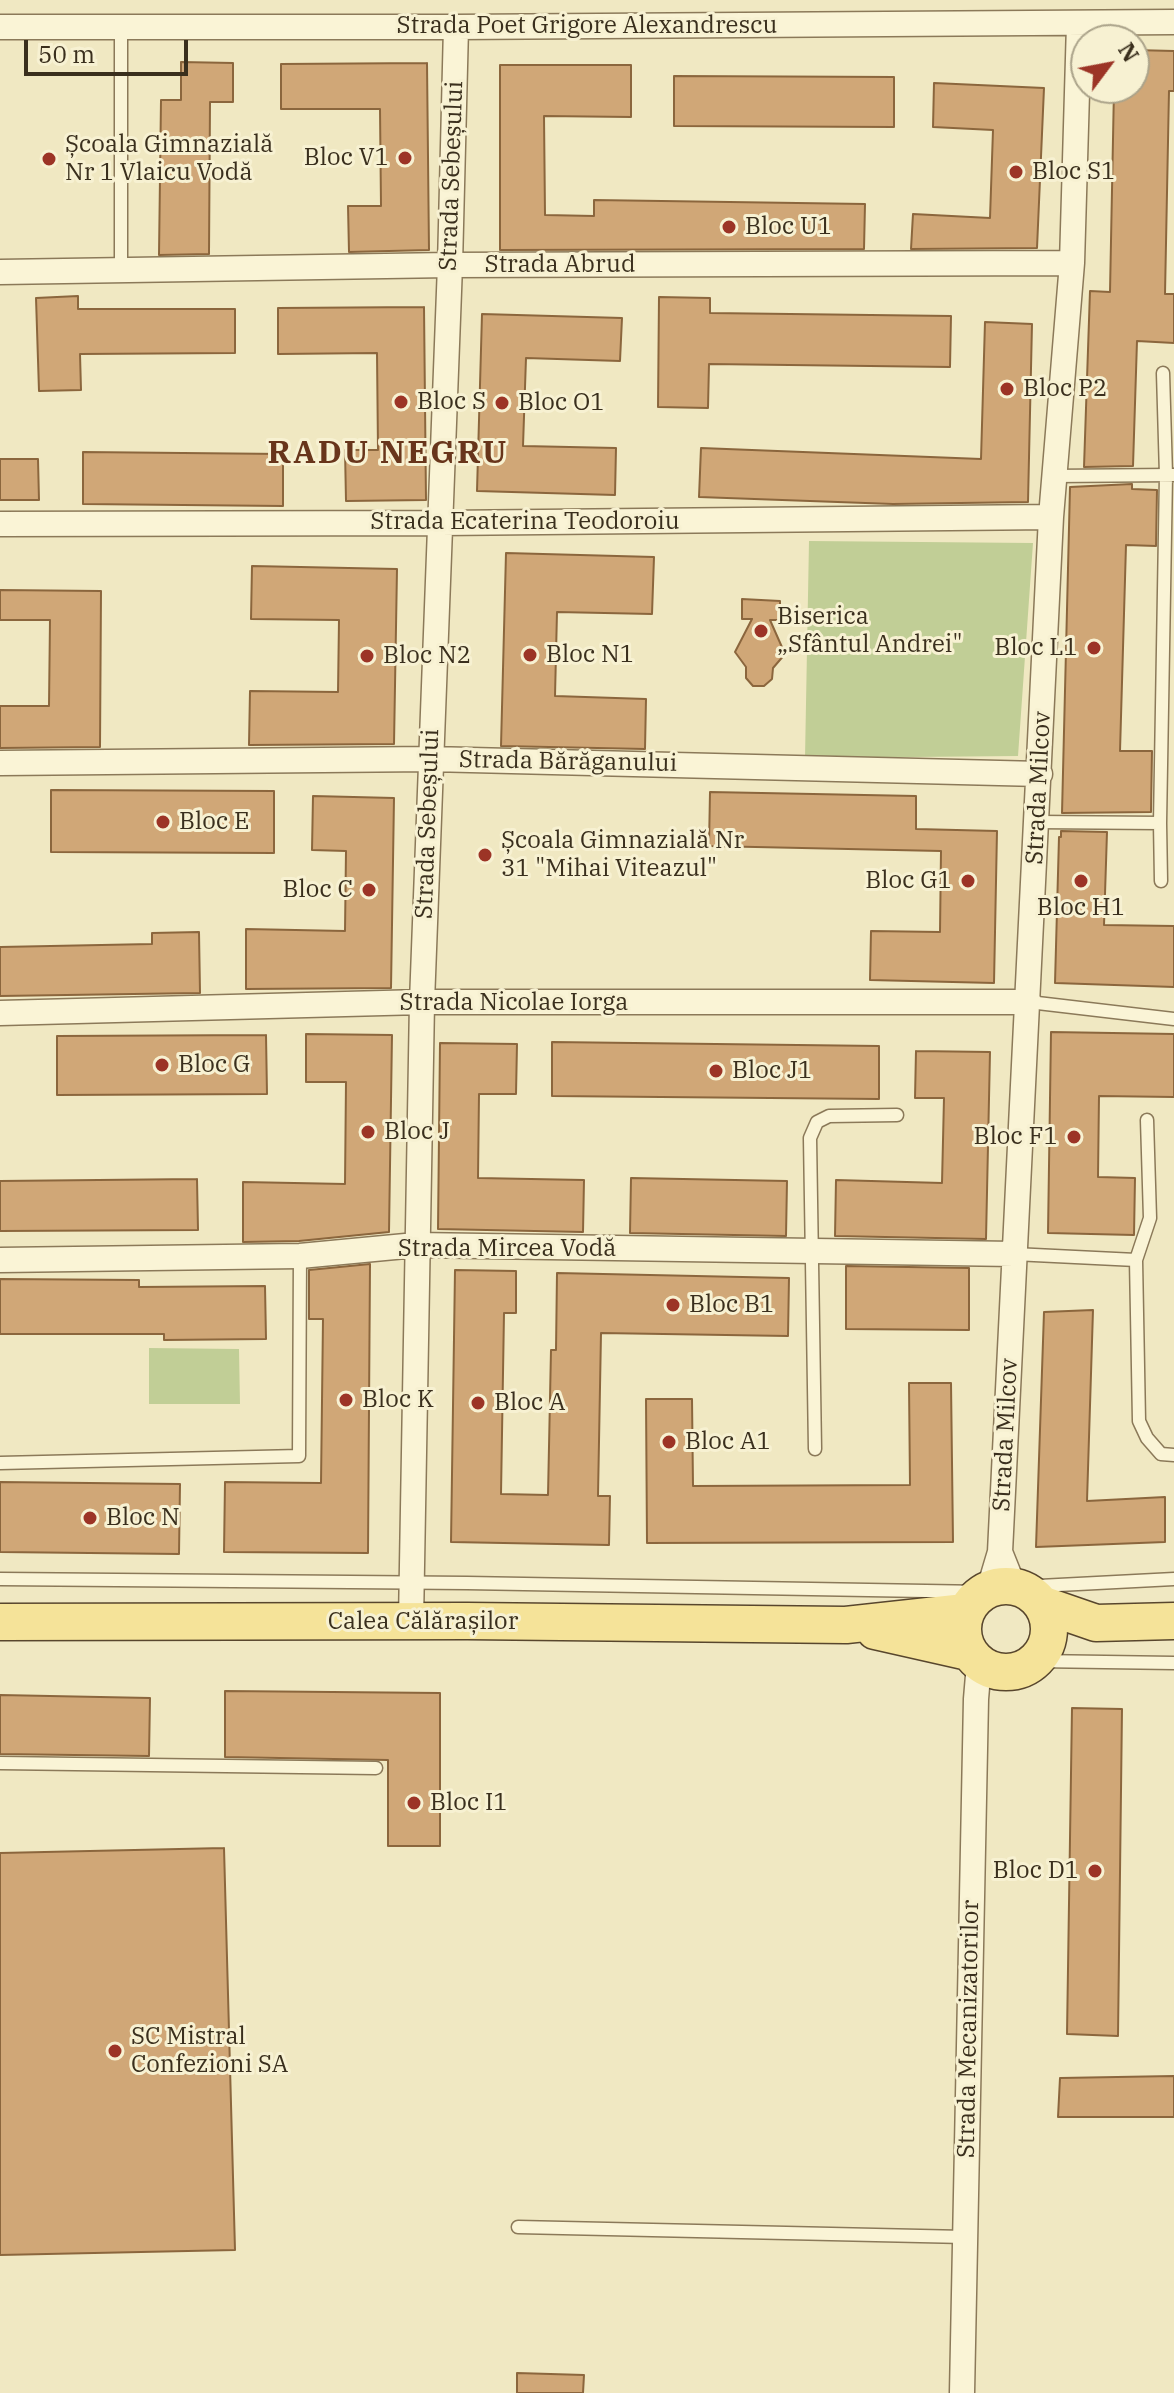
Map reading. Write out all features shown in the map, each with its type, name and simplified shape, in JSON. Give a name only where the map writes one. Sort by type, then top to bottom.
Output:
[{"type":"main road","name":"Calea Călărașilor","points":[[0,1622],[411,1621],[846,1625],[1002,1595],[1096,1623],[1174,1621]]},
{"type":"main road","points":[[1002,1595],[1049,1628],[1039,1657],[1014,1672],[1002,1673],[974,1658],[962,1626],[1002,1595]]},
{"type":"main road","name":"Calea Călărașilor","points":[[1039,1657],[1096,1623]]},
{"type":"main road","name":"Calea Călărașilor","points":[[846,1625],[974,1658]]},
{"type":"street","name":"Strada Poet Grigore Alexandrescu","points":[[1079,24],[1174,22]]},
{"type":"street","name":"Strada Poet Grigore Alexandrescu","points":[[0,27],[1070,24]]},
{"type":"street","name":"Strada Sebeșului","points":[[411,1621],[422,1002],[456,27]]},
{"type":"street","name":"Strada Milcov","points":[[1002,1595],[1000,1552],[1014,1254],[1053,476],[1072,263],[1077,104]]},
{"type":"street","name":"Strada Abrud","points":[[0,272],[450,265],[1072,263]]},
{"type":"street","name":"Strada Ecaterina Teodoroiu","points":[[0,524],[1051,517]]},
{"type":"street","name":"Strada Bărăganului","points":[[0,763],[430,759],[1040,774]]},
{"type":"street","name":"Strada Nicolae Iorga","points":[[0,1013],[422,1002],[1029,1002]]},
{"type":"street","name":"Strada Mircea Vodă","points":[[0,1260],[300,1256],[416,1245],[1014,1254]]},
{"type":"street","name":"Strada Mecanizatorilor","points":[[962,2393],[976,1715],[974,1658]]},
{"type":"lane","points":[[121,27],[121,270]]},
{"type":"lane","points":[[1161,881],[1170,475],[1163,373]]},
{"type":"lane","points":[[1053,476],[1170,475]]},
{"type":"lane","points":[[1037,822],[1160,823]]},
{"type":"lane","points":[[1029,1002],[1174,1019]]},
{"type":"lane","points":[[815,1449],[810,1138],[817,1122],[829,1116],[897,1115]]},
{"type":"lane","points":[[1147,1120],[1150,1218],[1136,1260],[1139,1421],[1147,1438],[1161,1454],[1174,1455]]},
{"type":"lane","points":[[1014,1254],[1136,1260]]},
{"type":"lane","points":[[0,1463],[299,1456],[300,1256]]},
{"type":"lane","points":[[0,1579],[412,1582],[1002,1595],[1174,1579]]},
{"type":"lane","points":[[1039,1657],[1174,1663]]},
{"type":"lane","points":[[0,1763],[376,1768]]},
{"type":"lane","points":[[518,2227],[965,2237]]},
{"type":"green space","points":[[809,541],[1033,543],[1018,756],[805,758]]},
{"type":"green space","points":[[149,1348],[239,1349],[240,1404],[149,1404]]},
{"type":"building","points":[[1150,50],[1174,51],[1174,91],[1169,91],[1165,294],[1174,294],[1174,343],[1137,341],[1133,466],[1084,467],[1090,291],[1110,292],[1114,104],[1150,104]]},
{"type":"building","points":[[181,62],[233,63],[233,102],[210,102],[209,254],[159,255],[161,100],[181,100]]},
{"type":"building","name":"Bloc V1","points":[[427,63],[429,250],[349,252],[348,206],[381,206],[380,109],[281,109],[281,64]]},
{"type":"building","points":[[500,65],[631,65],[631,117],[544,116],[545,215],[594,216],[594,200],[865,204],[864,249],[500,250]]},
{"type":"building","points":[[674,76],[894,77],[894,127],[674,126]]},
{"type":"building","name":"Bloc S1","points":[[934,83],[1044,88],[1037,248],[911,249],[913,214],[990,218],[993,130],[933,127]]},
{"type":"building","points":[[78,296],[78,309],[235,309],[235,353],[80,354],[81,390],[39,391],[36,298]]},
{"type":"building","points":[[659,297],[710,298],[710,313],[951,316],[950,367],[709,364],[708,408],[658,407]]},
{"type":"building","name":"Bloc S","points":[[424,307],[426,500],[346,501],[345,450],[378,450],[377,353],[278,354],[278,308]]},
{"type":"building","name":"Bloc O1","points":[[482,314],[622,318],[620,361],[526,358],[523,446],[616,448],[615,495],[477,491]]},
{"type":"building","name":"Bloc P2","points":[[985,322],[1032,324],[1028,502],[893,504],[699,497],[701,448],[981,459]]},
{"type":"building","points":[[83,452],[283,454],[283,506],[83,504]]},
{"type":"building","points":[[0,459],[38,459],[39,500],[0,500]]},
{"type":"building","name":"Bloc L1","points":[[1132,484],[1132,489],[1157,490],[1156,546],[1126,545],[1120,751],[1152,751],[1151,812],[1062,813],[1070,487]]},
{"type":"building","name":"Bloc N1","points":[[506,553],[654,557],[652,614],[557,612],[555,696],[646,699],[645,749],[501,746]]},
{"type":"building","name":"Bloc N2","points":[[252,566],[397,569],[394,744],[249,745],[250,691],[338,692],[339,620],[251,619]]},
{"type":"building","points":[[0,590],[101,591],[100,747],[0,748],[0,706],[49,706],[50,620],[0,620]]},
{"type":"building","name":"Biserica „Sfântul Andrei\"","points":[[742,599],[780,601],[780,620],[770,620],[785,654],[773,668],[772,679],[764,686],[753,686],[746,678],[746,667],[735,652],[752,619],[742,619]]},
{"type":"building","name":"Bloc E","points":[[51,790],[274,791],[274,853],[51,852]]},
{"type":"building","points":[[710,792],[916,796],[916,829],[997,831],[994,983],[870,980],[871,931],[940,932],[941,851],[709,846]]},
{"type":"building","name":"Bloc C","points":[[313,796],[394,798],[391,988],[246,989],[246,929],[345,931],[346,851],[312,850]]},
{"type":"building","name":"Bloc H1","points":[[1061,831],[1107,832],[1104,925],[1174,926],[1174,987],[1055,983]]},
{"type":"building","points":[[199,932],[200,993],[0,996],[0,947],[152,944],[152,933]]},
{"type":"building","name":"Bloc F1","points":[[1051,1032],[1174,1034],[1174,1097],[1099,1096],[1098,1177],[1135,1178],[1134,1235],[1048,1233]]},
{"type":"building","name":"Bloc J","points":[[306,1034],[392,1035],[389,1232],[299,1241],[243,1242],[243,1182],[345,1184],[346,1082],[306,1082]]},
{"type":"building","name":"Bloc G","points":[[266,1035],[267,1094],[57,1095],[57,1036]]},
{"type":"building","name":"Bloc J1","points":[[552,1042],[879,1046],[879,1099],[552,1096]]},
{"type":"building","points":[[440,1043],[517,1044],[516,1094],[479,1094],[478,1178],[584,1180],[583,1232],[438,1229]]},
{"type":"building","points":[[916,1051],[990,1052],[986,1239],[835,1236],[836,1180],[942,1183],[944,1098],[915,1098]]},
{"type":"building","points":[[631,1178],[787,1181],[786,1236],[630,1233]]},
{"type":"building","points":[[197,1179],[198,1230],[0,1231],[0,1181]]},
{"type":"building","name":"Bloc K","points":[[370,1264],[368,1553],[224,1552],[225,1482],[321,1483],[323,1319],[309,1319],[309,1270]]},
{"type":"building","points":[[846,1266],[969,1268],[969,1330],[846,1329]]},
{"type":"building","points":[[455,1270],[516,1271],[516,1313],[504,1313],[501,1494],[548,1495],[551,1350],[556,1350],[557,1273],[789,1278],[788,1336],[601,1333],[598,1496],[610,1496],[609,1545],[451,1542]]},
{"type":"building","points":[[0,1279],[139,1280],[139,1287],[265,1286],[266,1339],[164,1340],[164,1334],[0,1334]]},
{"type":"building","points":[[1093,1310],[1087,1501],[1165,1497],[1165,1542],[1036,1547],[1044,1312]]},
{"type":"building","name":"Bloc A1","points":[[909,1383],[951,1383],[953,1542],[647,1543],[646,1399],[692,1399],[693,1486],[910,1485]]},
{"type":"building","name":"Bloc N","points":[[0,1482],[180,1484],[179,1554],[0,1552]]},
{"type":"building","name":"Bloc I1","points":[[225,1691],[440,1693],[440,1846],[388,1846],[388,1760],[225,1757]]},
{"type":"building","points":[[0,1695],[150,1698],[149,1756],[0,1754]]},
{"type":"building","name":"Bloc D1","points":[[1072,1708],[1122,1709],[1118,2036],[1067,2034]]},
{"type":"building","name":"SC Mistral Confezioni SA","points":[[224,1848],[235,2250],[0,2255],[0,1853]]},
{"type":"building","points":[[1174,2076],[1174,2117],[1058,2117],[1060,2078]]},
{"type":"building","points":[[517,2373],[584,2375],[583,2393],[517,2393]]},
{"type":"place","name":"Bloc V1","points":[[405,158]]},
{"type":"place","name":"Școala Gimnazială Nr 1 Vlaicu Vodă","points":[[49,159]]},
{"type":"place","name":"Bloc S1","points":[[1016,172]]},
{"type":"place","name":"Bloc U1","points":[[729,227]]},
{"type":"place","name":"Bloc P2","points":[[1007,389]]},
{"type":"place","name":"Bloc S","points":[[401,402]]},
{"type":"place","name":"Bloc O1","points":[[502,403]]},
{"type":"place","name":"Biserica „Sfântul Andrei\"","points":[[761,631]]},
{"type":"place","name":"Bloc L1","points":[[1094,648]]},
{"type":"place","name":"Bloc N1","points":[[530,655]]},
{"type":"place","name":"Bloc N2","points":[[367,656]]},
{"type":"place","name":"Bloc E","points":[[163,822]]},
{"type":"place","name":"Școala Gimnazială Nr 31 \"Mihai Viteazul\"","points":[[485,855]]},
{"type":"place","name":"Bloc G1","points":[[968,881]]},
{"type":"place","name":"Bloc H1","points":[[1081,881]]},
{"type":"place","name":"Bloc C","points":[[369,890]]},
{"type":"place","name":"Bloc G","points":[[162,1065]]},
{"type":"place","name":"Bloc J1","points":[[716,1071]]},
{"type":"place","name":"Bloc J","points":[[368,1132]]},
{"type":"place","name":"Bloc F1","points":[[1074,1137]]},
{"type":"place","name":"Bloc B1","points":[[673,1305]]},
{"type":"place","name":"Bloc K","points":[[346,1400]]},
{"type":"place","name":"Bloc A","points":[[478,1403]]},
{"type":"place","name":"Bloc A1","points":[[669,1442]]},
{"type":"place","name":"Bloc N","points":[[90,1518]]},
{"type":"place","name":"Bloc I1","points":[[414,1803]]},
{"type":"place","name":"Bloc D1","points":[[1095,1871]]},
{"type":"place","name":"SC Mistral Confezioni SA","points":[[115,2051]]},
{"type":"district","name":"RADU NEGRU","points":[[388,454]]}]
